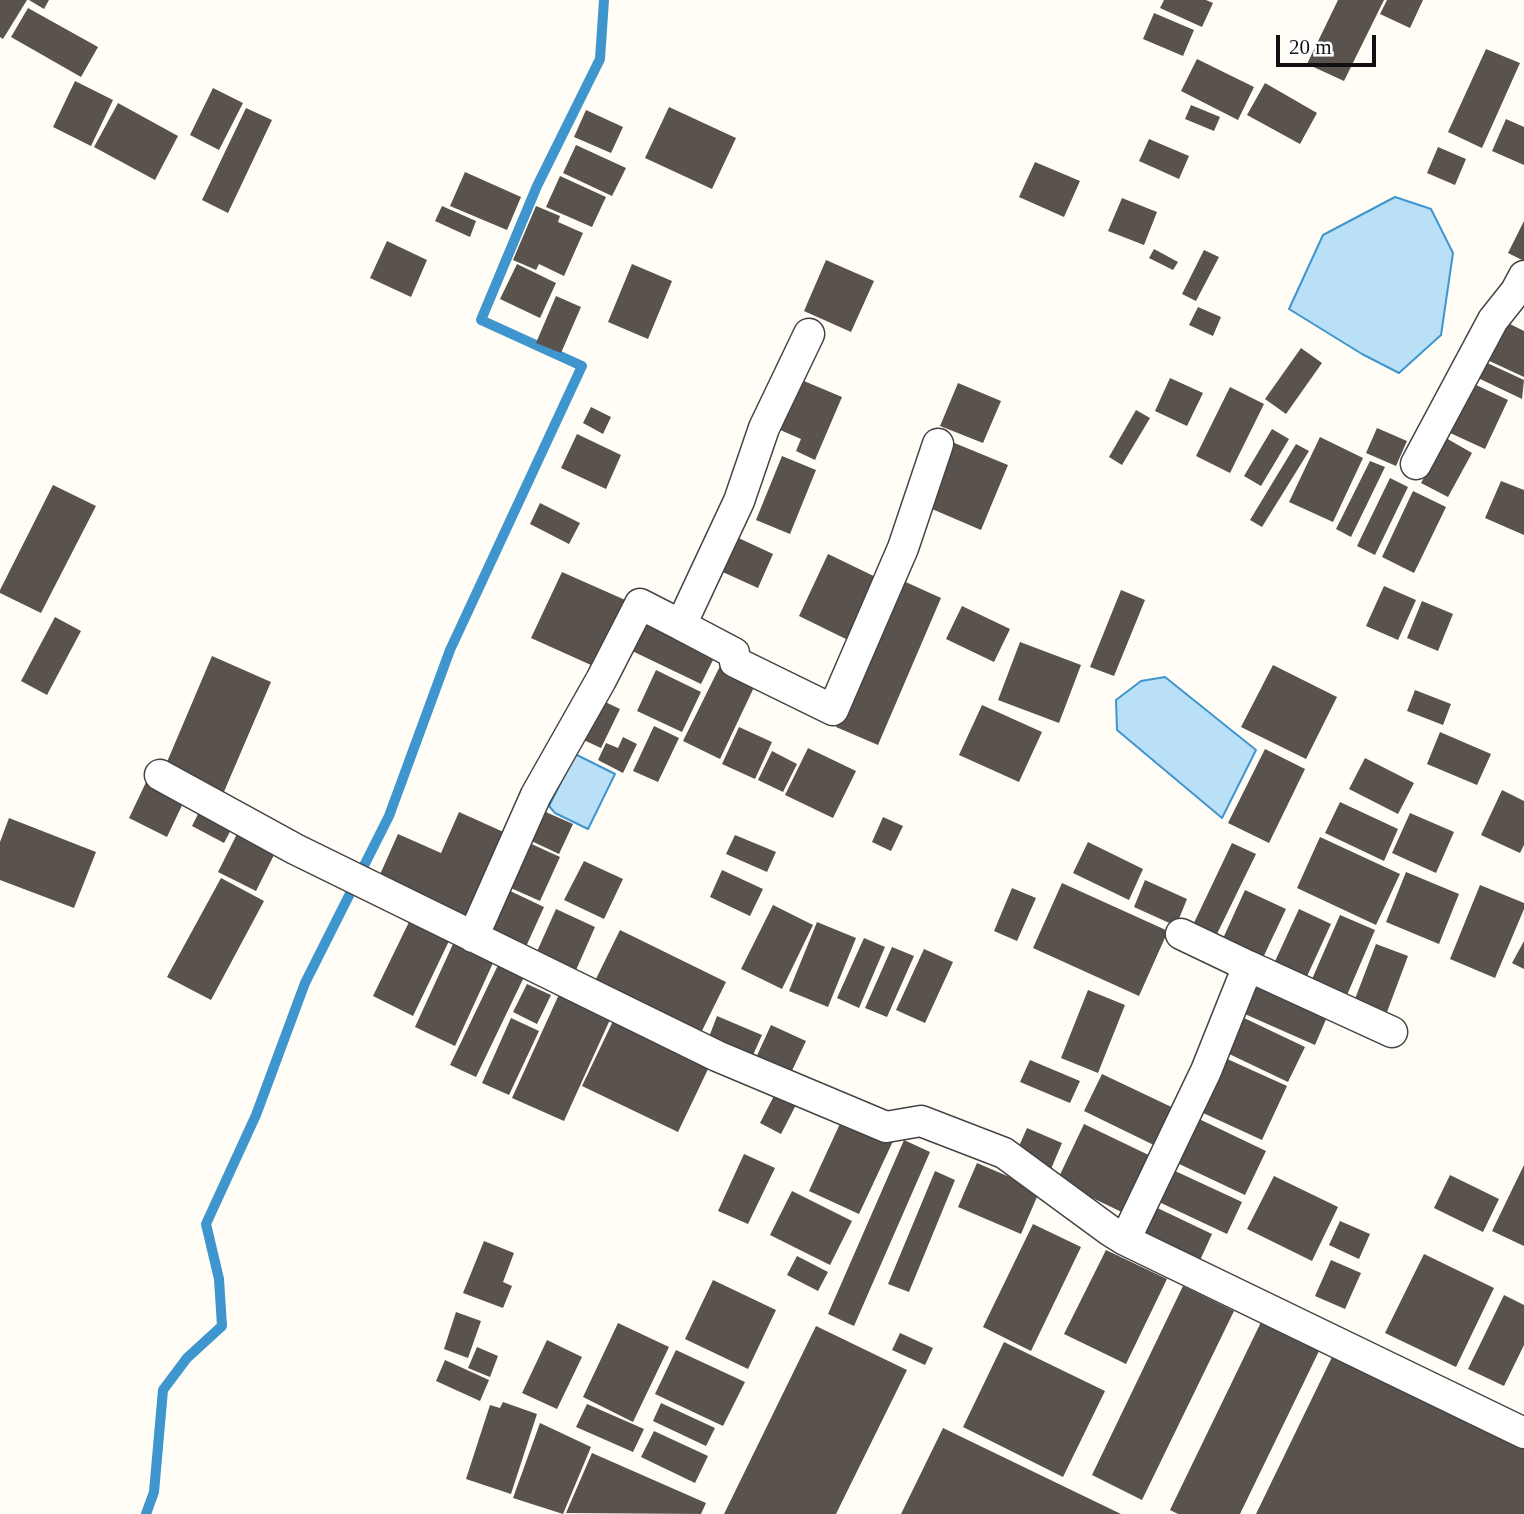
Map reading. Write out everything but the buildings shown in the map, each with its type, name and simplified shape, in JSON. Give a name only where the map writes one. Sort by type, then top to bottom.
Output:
[{"type":"street","points":[[1416,464],[1493,320],[1524,276]]},
{"type":"street","points":[[681,625],[739,501],[764,428],[809,334]]},
{"type":"street","points":[[473,937],[536,795],[640,604],[734,653],[736,662],[833,710],[903,548],[938,444]]},
{"type":"street","points":[[160,775],[295,849],[717,1056],[886,1127],[921,1121],[1004,1153],[1125,1240],[1524,1433]]},
{"type":"street","points":[[1181,934],[1392,1032]]},
{"type":"street","points":[[1125,1240],[1206,1071],[1248,966]]},
{"type":"water","points":[[1395,197],[1431,209],[1453,253],[1441,335],[1399,373],[1362,354],[1289,309],[1323,235]]},
{"type":"water","points":[[1165,677],[1256,750],[1222,818],[1117,730],[1116,700],[1141,681]]},
{"type":"water","points":[[575,754],[615,774],[588,829],[555,813],[549,806]]},
{"type":"waterway","points":[[146,1514],[154,1492],[163,1390],[187,1358],[222,1326],[219,1279],[206,1224],[256,1115],[305,983],[389,816],[450,650],[582,366],[481,320],[537,186],[600,59],[604,0]]}]
